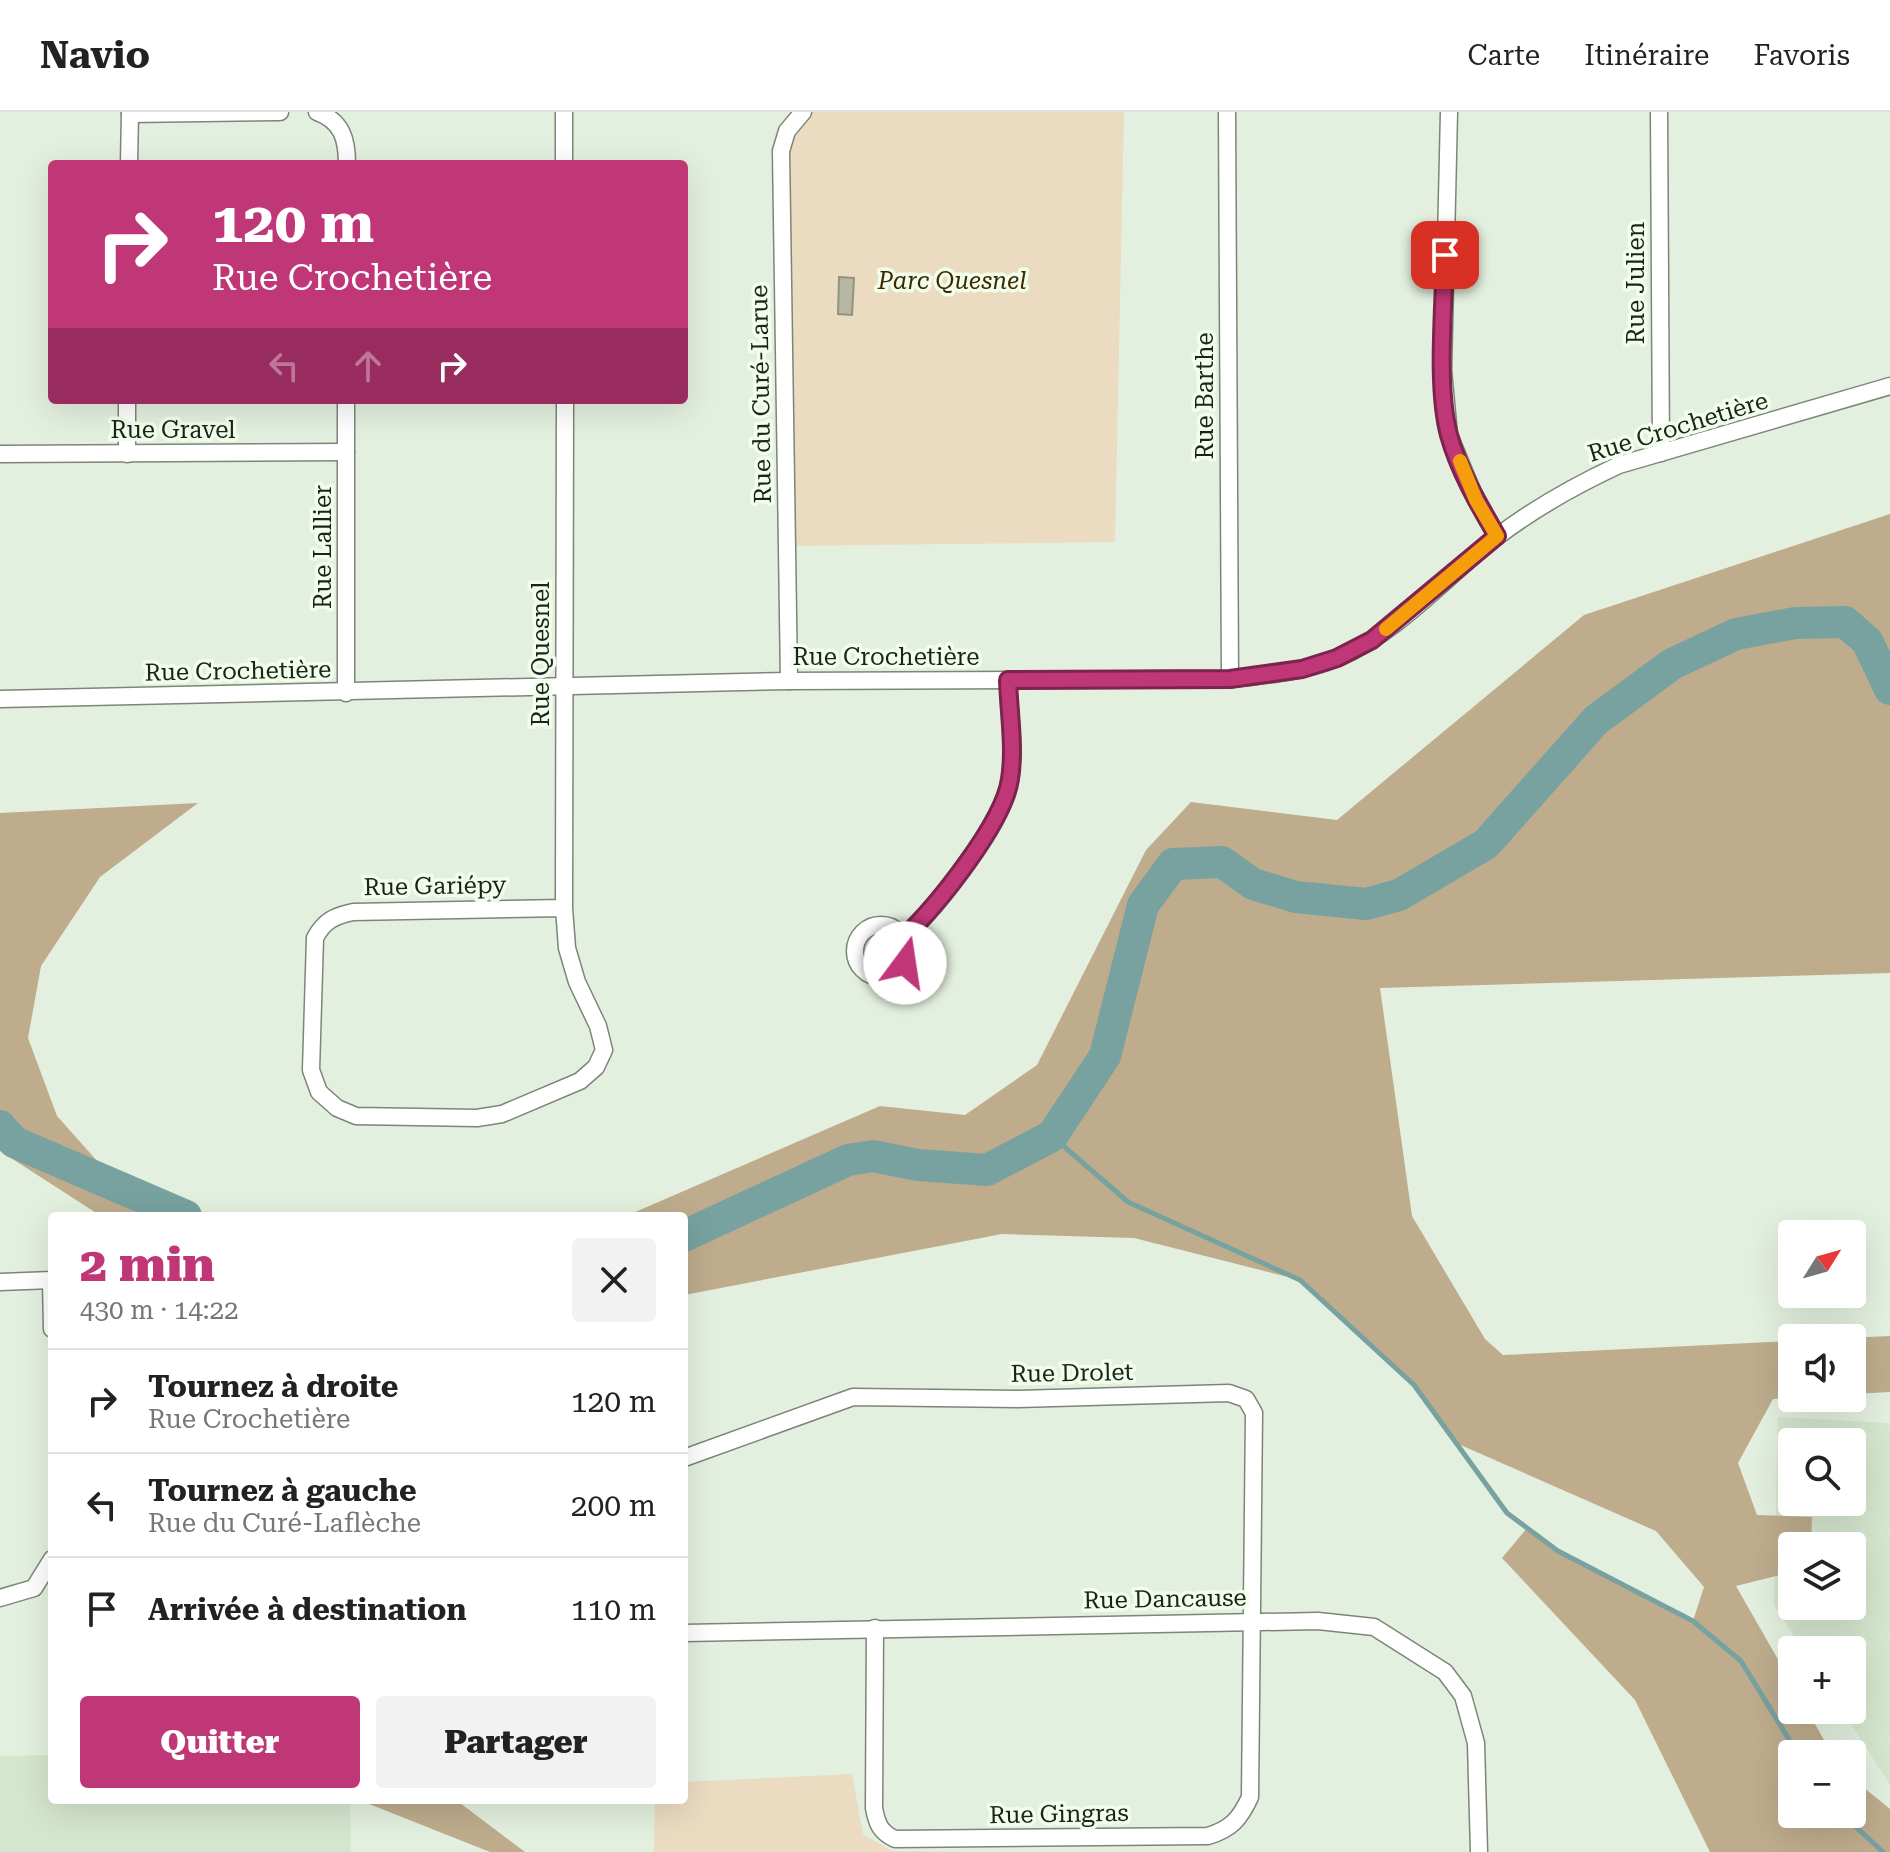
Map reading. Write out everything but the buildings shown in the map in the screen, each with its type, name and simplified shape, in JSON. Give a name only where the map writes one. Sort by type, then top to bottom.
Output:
[{"type":"street","points":[[129,160],[130,113],[280,112]]},
{"type":"street","points":[[317,112],[331,117],[343,132],[346,160]]},
{"type":"street","points":[[564,112],[564,160]]},
{"type":"street","name":"Rue du Curé-Larue","points":[[789,681],[781,151],[787,131],[803,112]]},
{"type":"street","name":"Rue Barthe","points":[[1227,112],[1230,679]]},
{"type":"street","points":[[1449,112],[1443,370],[1449,435],[1476,500],[1497,536]]},
{"type":"street","name":"Rue Julien","points":[[1659,112],[1661,453]]},
{"type":"street","name":"Rue Crochetière","points":[[0,699],[789,681],[1230,679],[1302,669],[1337,658],[1372,640],[1497,536],[1583,482],[1619,465],[1890,386]]},
{"type":"street","points":[[127,404],[127,454]]},
{"type":"street","name":"Rue Lallier","points":[[346,404],[346,693]]},
{"type":"street","name":"Rue Quesnel","points":[[564,908],[565,404]]},
{"type":"street","name":"Rue Gravel","points":[[0,454],[346,452]]},
{"type":"street","points":[[903,938],[926,914],[982,839],[1006,797],[1011,777],[1008,680]]},
{"type":"street","name":"Rue Gariépy","points":[[564,908],[567,948],[577,982],[598,1026],[604,1050],[596,1067],[580,1081],[502,1114],[477,1118],[356,1116],[337,1108],[319,1092],[311,1070],[315,938],[322,924],[336,916],[353,912],[564,908]]},
{"type":"street","points":[[0,1282],[48,1280]]},
{"type":"street","name":"Rue Drolet","points":[[688,1457],[853,1397],[1018,1399],[1229,1393],[1246,1399],[1254,1413],[1253,1622]]},
{"type":"street","points":[[0,1598],[34,1588],[48,1565]]},
{"type":"street","name":"Rue Dancause","points":[[688,1633],[1318,1621],[1374,1627],[1445,1672],[1463,1696],[1476,1743],[1479,1852]]},
{"type":"street","name":"Rue Gingras","points":[[875,1628],[874,1808],[883,1833],[895,1839],[1036,1845],[1208,1836],[1225,1831],[1242,1816],[1250,1797],[1253,1622]]},
{"type":"shaded area","points":[[1890,514],[1890,973],[1380,988],[1412,1216],[1485,1339],[1503,1355],[1778,1342],[1778,1399],[1773,1399],[1738,1463],[1757,1515],[1812,1517],[1811,1532],[1778,1532],[1778,1576],[1736,1586],[1778,1660],[1778,1724],[1815,1724],[1824,1740],[1778,1740],[1778,1828],[1866,1828],[1866,1789],[1890,1809],[1890,1852],[1710,1852],[1635,1700],[1502,1558],[1527,1528],[1558,1551],[1693,1621],[1704,1587],[1656,1531],[1456,1443],[1414,1385],[1300,1280],[1134,1238],[1002,1234],[688,1294],[688,1212],[635,1212],[880,1106],[965,1115],[1037,1065],[1146,850],[1191,802],[1337,820],[1584,615]]},
{"type":"shaded area","points":[[198,803],[100,877],[41,966],[28,1038],[57,1116],[98,1162],[168,1208],[168,1212],[95,1212],[0,1151],[0,813]]},
{"type":"shaded area","points":[[1890,1336],[1890,1392],[1866,1393],[1866,1337]]},
{"type":"shaded area","points":[[1778,1417],[1890,1423],[1890,1785],[1866,1748],[1866,1740],[1861,1740],[1851,1724],[1866,1724],[1866,1636],[1794,1636],[1784,1620],[1866,1620],[1866,1532],[1778,1532],[1778,1611],[1774,1605]]},
{"type":"shaded area","points":[[48,1755],[48,1804],[350,1804],[351,1852],[0,1852],[0,1756]]},
{"type":"shaded area","points":[[369,1804],[461,1804],[525,1852],[490,1852]]},
{"type":"green space","name":"Parc Quesnel","points":[[803,112],[1124,112],[1115,542],[787,546],[787,131]]},
{"type":"green space","points":[[852,1774],[863,1834],[892,1851],[1004,1852],[654,1852],[655,1804],[688,1804],[688,1782]]},
{"type":"waterway","points":[[688,1234],[848,1160],[873,1156],[918,1165],[987,1170],[1052,1136],[1105,1056],[1143,905],[1173,864],[1222,862],[1253,884],[1296,897],[1366,904],[1399,895],[1486,844],[1596,720],[1672,664],[1736,634],[1795,623],[1845,622],[1867,641],[1890,689]]},
{"type":"waterway","points":[[0,1126],[14,1142],[177,1212]]},
{"type":"waterway","points":[[1052,1136],[1128,1202],[1300,1280],[1414,1385],[1507,1513],[1558,1551],[1693,1621],[1741,1661],[1789,1740]]},
{"type":"waterway","points":[[1857,1828],[1883,1852]]},
{"type":"slow traffic","points":[[1386,629],[1497,536],[1476,500],[1460,461]]},
{"type":"route","points":[[905,963],[907,946],[903,938],[926,914],[991,827],[1006,797],[1011,777],[1008,680],[1230,679],[1302,669],[1337,658],[1372,640],[1497,536],[1476,500],[1449,435],[1443,370],[1445,255]]}]
